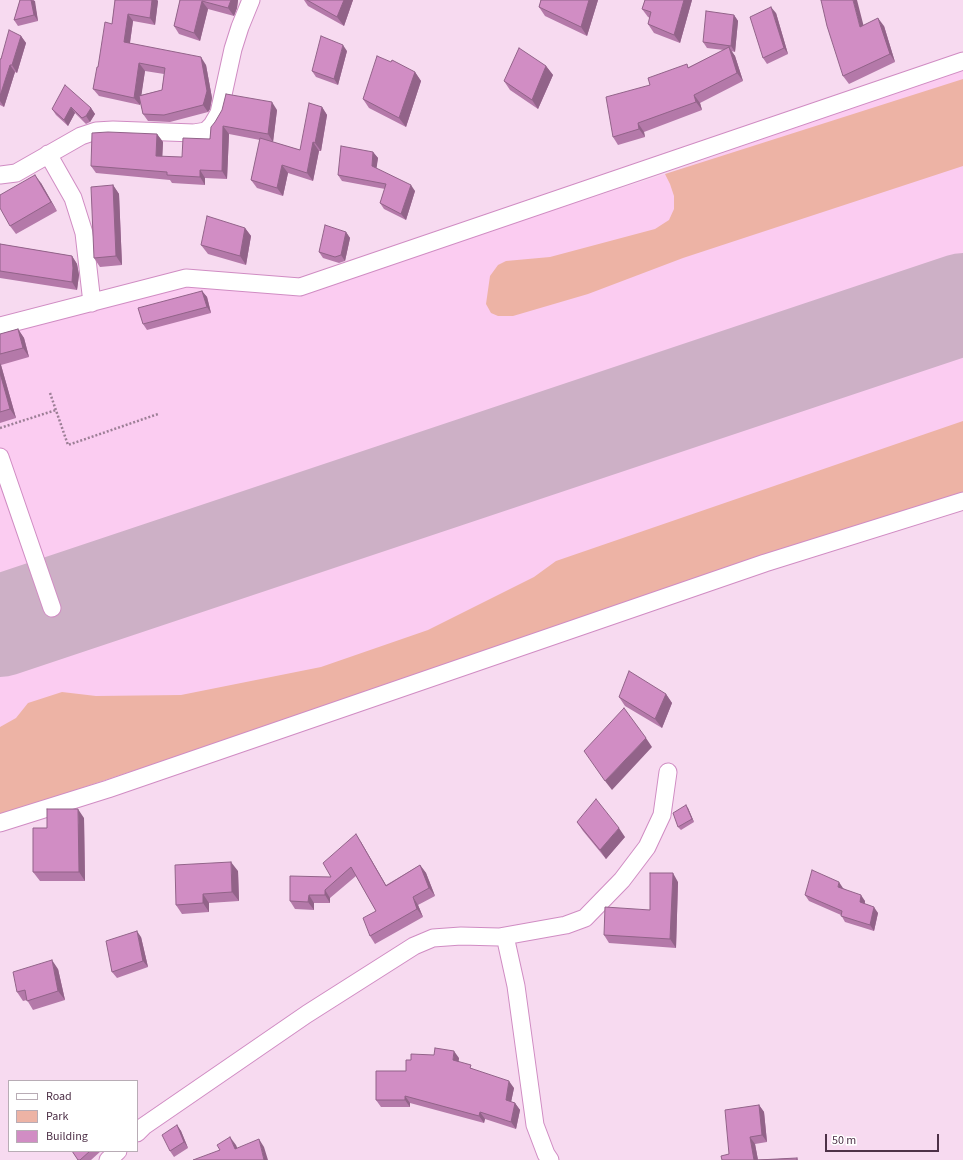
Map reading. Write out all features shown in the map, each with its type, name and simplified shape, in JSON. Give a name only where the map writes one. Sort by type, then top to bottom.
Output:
[{"type":"street","points":[[0,175],[16,173],[81,136],[96,131],[113,130],[194,133],[206,131],[212,125],[219,113],[233,49],[251,0]]},
{"type":"street","points":[[0,326],[186,278],[300,287],[963,61]]},
{"type":"street","points":[[48,154],[73,198],[84,233],[92,303]]},
{"type":"street","points":[[0,458],[5,487],[52,608]]},
{"type":"street","points":[[0,823],[123,784],[765,563],[963,501]]},
{"type":"street","points":[[138,1132],[144,1126],[307,1014],[414,946],[433,938],[461,936],[499,937],[566,925],[585,918],[622,880],[648,847],[662,815],[668,772]]},
{"type":"street","points":[[505,936],[516,986],[535,1125],[546,1154],[550,1160]]},
{"type":"street","points":[[108,1160],[117,1152]]},
{"type":"path","points":[[50,393],[68,445],[158,414]]},
{"type":"path","points":[[0,428],[56,410]]},
{"type":"shaded area","points":[[963,70],[963,495],[0,815],[0,332],[193,286],[300,292],[665,174],[861,104]]},
{"type":"green space","points":[[963,79],[963,166],[683,258],[588,294],[513,316],[498,316],[491,313],[486,304],[490,276],[498,265],[506,261],[550,257],[655,229],[669,220],[674,209],[674,196],[665,174]]},
{"type":"green space","points":[[963,421],[963,495],[0,815],[0,727],[16,718],[28,703],[62,692],[96,696],[181,695],[321,667],[428,630],[534,577],[556,561]]},
{"type":"building","points":[[20,0],[31,0],[34,15],[14,20]]},
{"type":"building","points":[[115,0],[152,0],[150,18],[128,14],[124,42],[201,57],[207,91],[203,105],[164,115],[143,114],[139,96],[162,90],[165,68],[139,63],[134,98],[93,89],[105,22],[112,24]]},
{"type":"building","points":[[180,0],[231,0],[228,8],[202,1],[194,33],[174,26]]},
{"type":"building","points":[[307,0],[344,0],[337,17]]},
{"type":"building","points":[[541,0],[589,0],[581,27],[539,7]]},
{"type":"building","points":[[645,0],[684,0],[674,35],[648,24],[651,12],[642,9]]},
{"type":"building","points":[[821,0],[853,0],[860,27],[878,18],[890,54],[843,76],[827,26]]},
{"type":"building","points":[[771,7],[784,48],[763,58],[750,17]]},
{"type":"building","points":[[706,11],[734,15],[731,46],[703,42]]},
{"type":"building","points":[[9,30],[21,36],[0,96],[0,59]]},
{"type":"building","points":[[321,36],[343,45],[334,79],[312,71]]},
{"type":"building","points":[[729,47],[737,73],[694,95],[696,102],[638,123],[639,129],[613,137],[606,97],[650,85],[648,78],[687,64],[688,68]]},
{"type":"building","points":[[519,48],[546,66],[532,100],[504,81]]},
{"type":"building","points":[[377,56],[391,62],[392,60],[415,72],[399,118],[363,99]]},
{"type":"building","points":[[65,85],[91,108],[86,116],[82,118],[71,107],[64,120],[52,109]]},
{"type":"building","points":[[226,94],[272,102],[268,134],[223,126],[222,171],[200,170],[200,177],[167,175],[167,172],[91,166],[92,133],[108,132],[157,134],[156,156],[182,157],[183,138],[210,139],[211,127],[222,110]]},
{"type":"building","points":[[309,103],[322,107],[307,173],[282,165],[277,188],[251,180],[260,138],[300,150]]},
{"type":"building","points":[[341,146],[373,152],[372,166],[411,185],[401,214],[380,203],[386,184],[338,175]]},
{"type":"building","points":[[35,175],[51,202],[10,226],[0,208],[0,195]]},
{"type":"building","points":[[113,185],[116,256],[94,258],[91,187]]},
{"type":"building","points":[[207,216],[245,228],[240,256],[201,245]]},
{"type":"building","points":[[325,225],[346,232],[341,255],[335,257],[319,252]]},
{"type":"building","points":[[0,244],[72,256],[72,282],[0,271]]},
{"type":"building","points":[[202,291],[207,307],[143,324],[138,308]]},
{"type":"building","points":[[18,329],[23,348],[0,354],[0,334]]},
{"type":"building","points":[[0,373],[10,409],[0,412]]},
{"type":"building","points":[[629,671],[666,694],[655,719],[619,697]]},
{"type":"building","points":[[624,708],[646,738],[605,781],[584,751]]},
{"type":"building","points":[[596,799],[619,828],[600,850],[577,822]]},
{"type":"building","points":[[686,805],[692,819],[678,827],[673,813]]},
{"type":"building","points":[[47,809],[78,809],[79,872],[33,872],[33,828],[47,828]]},
{"type":"building","points":[[356,834],[386,886],[420,865],[429,888],[413,897],[417,909],[370,936],[363,918],[376,911],[351,867],[325,890],[325,895],[309,895],[308,902],[290,901],[290,876],[331,877],[323,863]]},
{"type":"building","points":[[231,862],[232,892],[203,894],[203,903],[176,905],[175,865]]},
{"type":"building","points":[[812,870],[839,882],[838,887],[861,895],[860,902],[874,907],[870,925],[841,916],[842,911],[805,895]]},
{"type":"building","points":[[650,873],[673,873],[670,939],[604,935],[605,907],[650,910]]},
{"type":"building","points":[[137,931],[143,961],[112,972],[106,941]]},
{"type":"building","points":[[52,960],[58,991],[27,1001],[25,990],[17,992],[13,972]]},
{"type":"building","points":[[435,1048],[454,1051],[453,1060],[471,1065],[470,1068],[509,1081],[506,1100],[515,1103],[511,1122],[480,1112],[479,1116],[405,1096],[405,1100],[376,1100],[376,1071],[406,1071],[406,1060],[411,1060],[411,1054],[434,1055]]},
{"type":"building","points":[[759,1105],[762,1135],[750,1137],[754,1160],[722,1160],[721,1156],[729,1154],[725,1110]]},
{"type":"building","points":[[177,1125],[184,1142],[170,1151],[162,1135]]},
{"type":"building","points":[[230,1137],[235,1149],[259,1139],[264,1160],[193,1160],[220,1150],[217,1145]]},
{"type":"building","points":[[73,1152],[89,1152],[80,1160],[78,1160]]},
{"type":"building","points":[[797,1158],[797,1160],[758,1160]]},
{"type":"runway","points":[[0,626],[963,304]]}]
